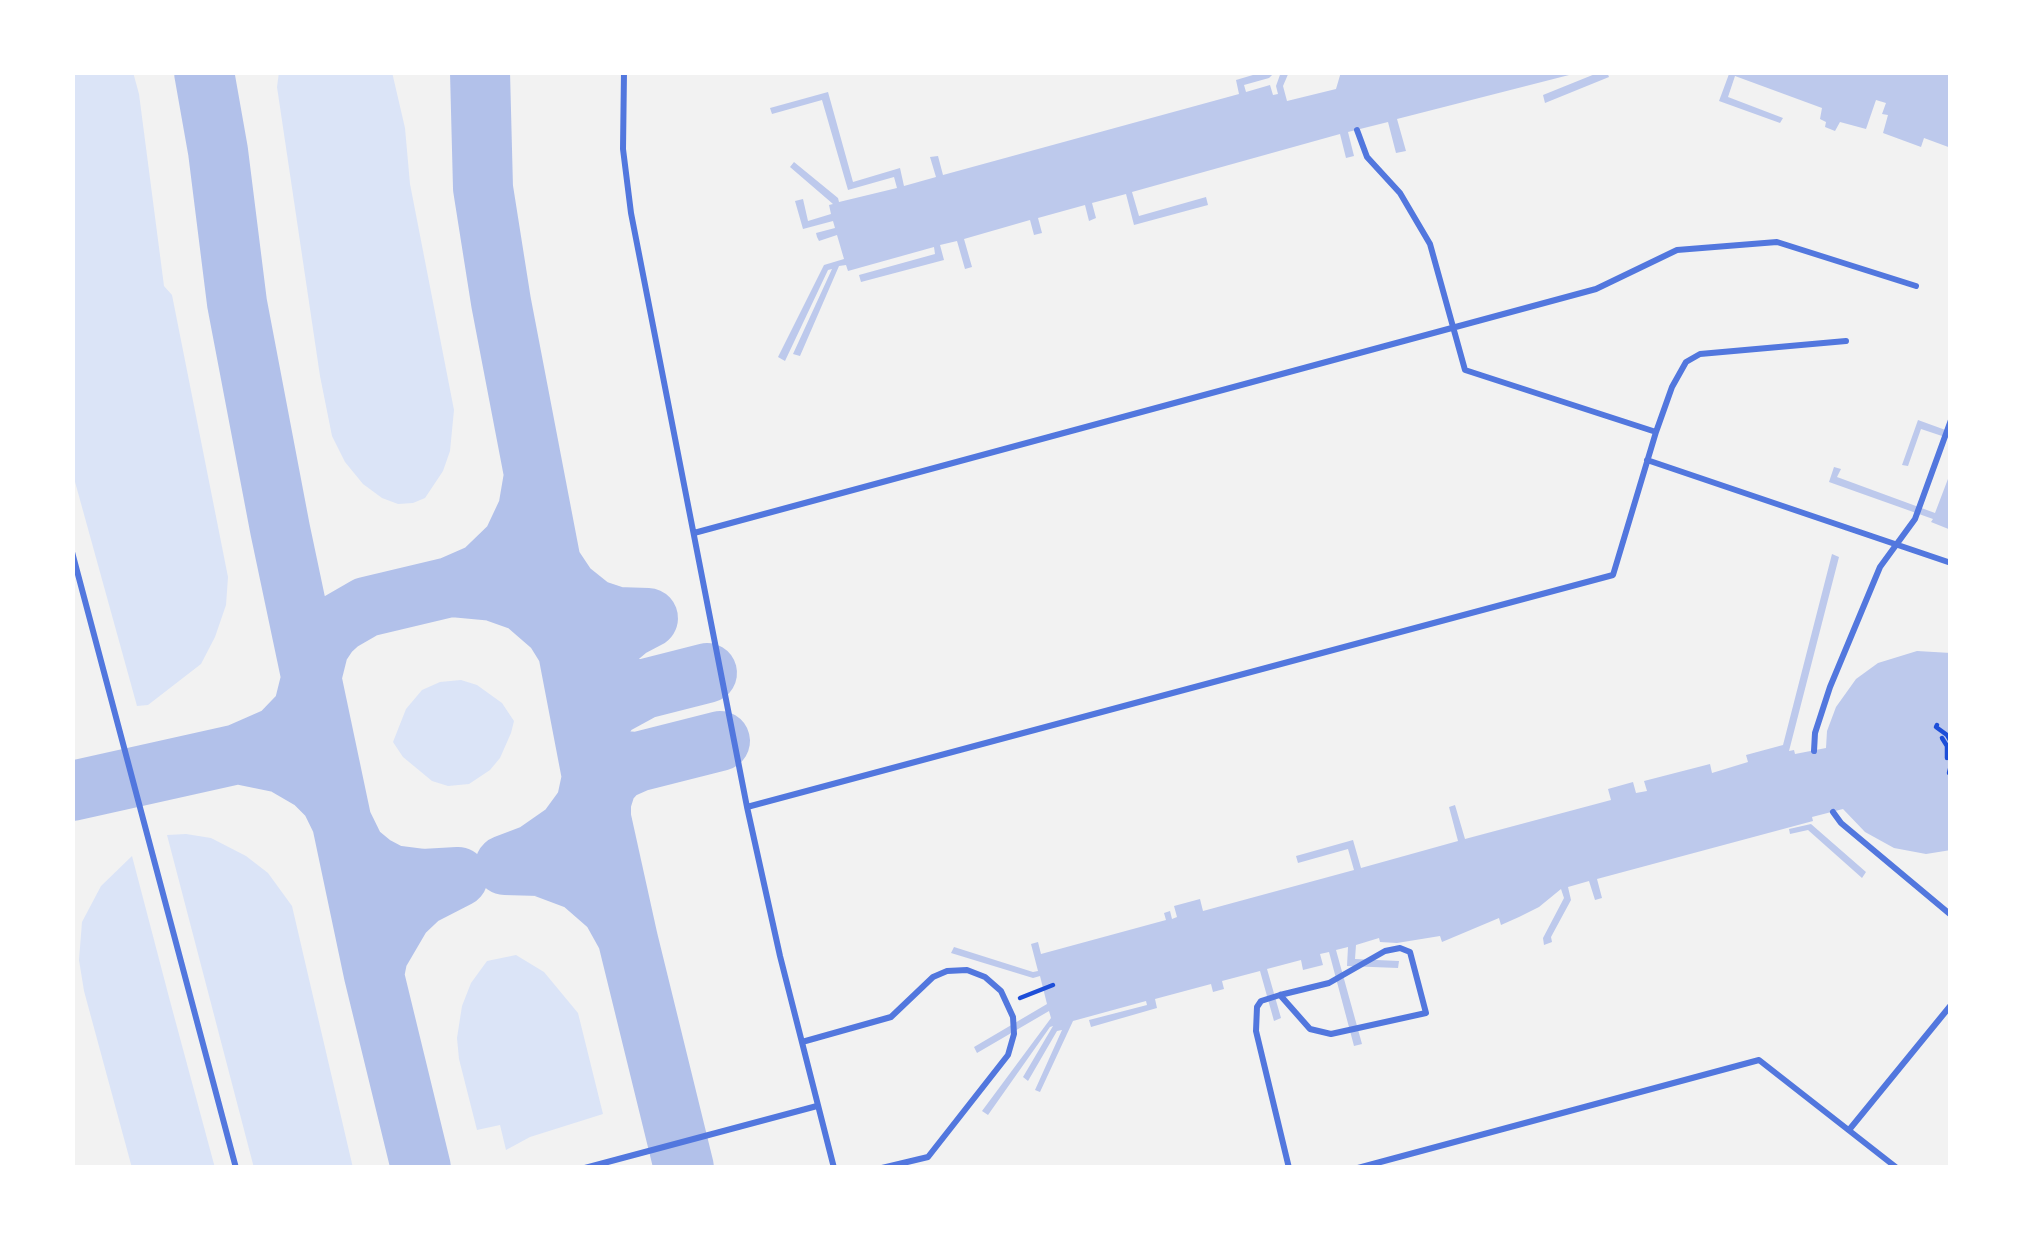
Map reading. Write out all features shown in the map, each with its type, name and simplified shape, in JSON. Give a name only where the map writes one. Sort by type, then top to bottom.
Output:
[{"type":"lane","points":[[624,72],[623,149],[631,213],[747,807],[834,1168]]},
{"type":"lane","points":[[1357,130],[1367,157],[1400,194],[1430,244],[1465,370],[1656,433]]},
{"type":"lane","points":[[694,532],[1596,289],[1676,250],[1777,242],[1916,286]]},
{"type":"lane","points":[[747,807],[1612,575],[1656,433],[1686,362],[1700,354],[1846,341]]},
{"type":"lane","points":[[1814,751],[1830,687],[1880,567],[1916,518],[1951,421]]},
{"type":"lane","points":[[1647,460],[1951,562]]},
{"type":"lane","points":[[72,552],[236,1168]]},
{"type":"lane","points":[[1833,812],[1951,914]]},
{"type":"lane","points":[[1280,995],[1310,1029],[1331,1034],[1426,1013],[1410,952],[1400,948],[1385,951],[1329,983],[1280,995],[1261,1001],[1256,1031],[1289,1168]]},
{"type":"lane","points":[[801,1042],[891,1017],[933,977],[947,970],[967,970],[1001,991],[1013,1017],[1008,1055],[928,1157],[883,1168]]},
{"type":"lane","points":[[1849,1130],[1951,1005]]},
{"type":"lane","points":[[1358,1168],[1759,1060],[1898,1168]]},
{"type":"lane","points":[[585,1168],[817,1106]]},
{"type":"path","points":[[1937,724],[1950,745],[1949,765]]},
{"type":"path","points":[[1942,738],[1950,745]]},
{"type":"path","points":[[1008,1003],[1054,985]]},
{"type":"shaded area","points":[[72,72],[133,72],[164,286],[172,295],[228,577],[226,605],[201,664],[148,705],[137,706],[72,471]]},
{"type":"shaded area","points":[[279,72],[392,72],[454,410],[443,471],[425,498],[413,503],[382,498],[363,484],[332,436],[277,87]]},
{"type":"shaded area","points":[[461,680],[502,703],[514,721],[500,758],[490,770],[469,784],[448,786],[432,781],[393,742],[406,709],[422,690]]},
{"type":"shaded area","points":[[167,835],[211,838],[246,856],[268,873],[292,906],[353,1168],[254,1168]]},
{"type":"shaded area","points":[[132,856],[215,1168],[132,1168],[84,991],[79,960],[82,922],[101,886]]},
{"type":"shaded area","points":[[516,955],[544,972],[578,1013],[603,1114],[530,1137],[506,1150],[500,1125],[477,1130],[457,1038],[471,983],[487,961]]},
{"type":"building","points":[[1275,72],[1244,85],[1246,92],[1270,85],[1273,95],[1278,94],[1281,72],[1289,72],[1283,86],[1287,101],[1336,89],[1341,72],[1573,74],[1397,119],[1406,151],[1396,153],[1388,122],[1348,132],[1354,156],[1346,158],[1340,134],[1132,192],[1139,216],[1206,197],[1208,205],[1134,225],[1126,194],[1092,203],[1096,218],[1089,221],[1085,205],[1038,218],[1042,233],[1034,235],[1030,220],[964,239],[972,267],[965,269],[957,241],[940,245],[944,260],[861,282],[859,275],[935,254],[934,247],[848,271],[846,265],[839,266],[800,356],[793,354],[832,269],[785,361],[778,357],[824,265],[844,259],[837,235],[819,241],[817,237],[816,233],[835,228],[833,221],[803,229],[795,201],[803,199],[808,221],[831,214],[829,205],[833,204],[790,167],[794,162],[839,202],[897,188],[894,177],[848,190],[822,100],[772,114],[770,108],[828,92],[853,182],[900,168],[904,186],[936,177],[930,157],[938,156],[943,175],[1239,94],[1236,80]]},
{"type":"building","points":[[1600,72],[1609,77],[1545,103],[1543,95]]},
{"type":"building","points":[[1725,72],[1951,72],[1951,148],[1924,138],[1921,147],[1883,133],[1886,103],[1876,100],[1866,129],[1840,122],[1835,131],[1820,119],[1822,108],[1735,76],[1728,97],[1783,118],[1780,123],[1719,101],[1729,74]]},
{"type":"building","points":[[1918,420],[1951,432],[1951,439],[1921,429],[1908,466],[1902,465]]},
{"type":"building","points":[[1834,467],[1841,469],[1837,477],[1935,513],[1951,471],[1951,530],[1931,522],[1933,519],[1829,482]]},
{"type":"building","points":[[1832,554],[1839,557],[1789,751],[1826,748],[1836,707],[1856,679],[1878,663],[1917,651],[1951,653],[1951,850],[1926,854],[1894,848],[1865,832],[1843,809],[1812,817],[1813,821],[1597,879],[1602,898],[1595,900],[1589,881],[1568,887],[1571,900],[1552,942],[1544,945],[1543,938],[1564,898],[1561,889],[1519,917],[1501,925],[1499,918],[1442,942],[1440,936],[1397,943],[1379,938],[1356,945],[1355,959],[1399,961],[1398,968],[1347,966],[1348,947],[1336,950],[1362,1044],[1354,1046],[1329,952],[1320,954],[1323,965],[1303,970],[1301,960],[1267,969],[1281,1018],[1274,1021],[1260,971],[1222,981],[1224,989],[1213,992],[1211,984],[1155,999],[1157,1008],[1091,1027],[1089,1020],[1147,1005],[1146,1001],[1073,1021],[1040,1092],[1035,1090],[1062,1030],[1057,1031],[1028,1081],[1023,1077],[1050,1027],[988,1115],[982,1111],[1051,1018],[1049,1011],[977,1053],[974,1047],[1047,1004],[1040,976],[1033,978],[951,953],[954,947],[1038,971],[1031,944],[1038,942],[1041,954],[1166,920],[1164,913],[1170,911],[1172,919],[1177,917],[1174,906],[1200,899],[1203,911],[1354,870],[1348,849],[1298,863],[1296,856],[1353,840],[1361,868],[1458,841],[1449,807],[1455,805],[1465,839],[1611,800],[1608,789],[1633,782],[1636,793],[1647,791],[1644,781],[1710,764],[1712,773],[1748,762],[1746,755],[1783,745]]},
{"type":"building","points":[[1811,824],[1866,872],[1862,878],[1808,830],[1790,834],[1789,829]]},
{"type":"taxiway","points":[[204,72],[237,303],[280,529],[374,975],[421,1168]]},
{"type":"taxiway","points":[[480,72],[483,188],[501,302],[592,777],[684,1168]]},
{"type":"taxiway","points":[[534,475],[528,510],[512,544],[482,573],[450,587],[493,591],[524,602],[554,628],[588,678],[605,688],[644,689],[611,707],[596,728],[590,763]]},
{"type":"taxiway","points":[[552,565],[568,589],[593,609],[617,617],[648,618],[610,644],[582,697],[584,730],[592,745],[616,760],[637,762],[619,770],[607,783],[601,817]]},
{"type":"taxiway","points":[[374,975],[378,955],[402,914],[421,896],[458,877],[392,875],[373,865],[356,851],[330,798],[313,781],[282,763],[238,754],[279,736],[303,711],[319,647],[340,622],[366,607],[450,587]]},
{"type":"taxiway","points":[[644,689],[707,673]]},
{"type":"taxiway","points":[[637,762],[720,741]]},
{"type":"taxiway","points":[[72,791],[238,754]]},
{"type":"taxiway","points":[[592,777],[586,805],[567,831],[534,854],[505,865],[540,866],[580,881],[611,908],[626,935]]}]
